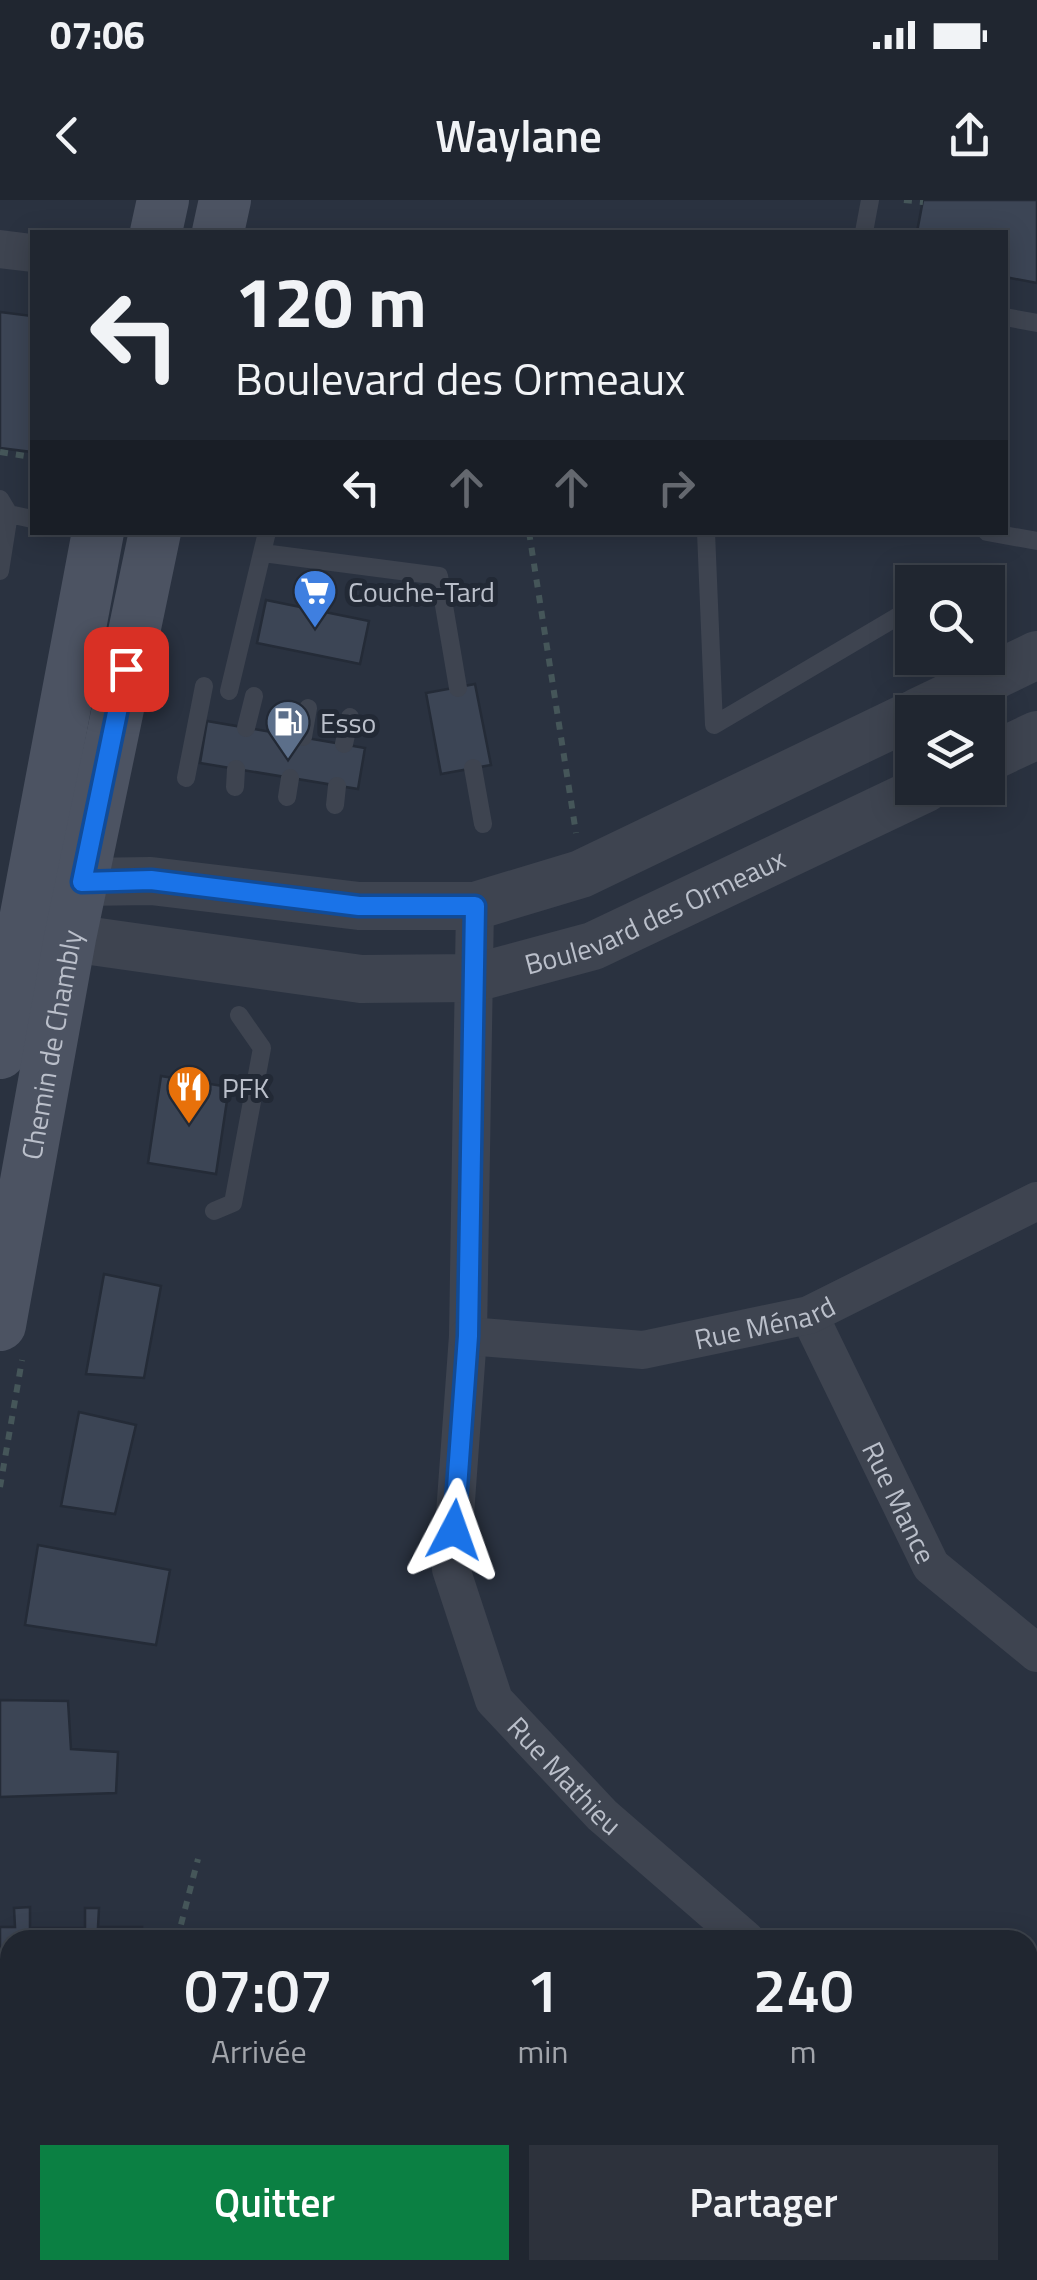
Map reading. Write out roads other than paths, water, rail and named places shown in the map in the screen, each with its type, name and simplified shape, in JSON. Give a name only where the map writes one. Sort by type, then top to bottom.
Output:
[{"type":"main road","points":[[156,230],[163,200]]},
{"type":"main road","points":[[218,230],[224,200]]},
{"type":"main road","name":"Chemin de Chambly","points":[[0,1325],[31,932],[97,535]]},
{"type":"main road","name":"Chemin de Chambly","points":[[38,878],[154,535]]},
{"type":"main road","name":"Chemin de Chambly","points":[[0,1052],[31,932]]},
{"type":"street","points":[[0,248],[30,253]]},
{"type":"street","points":[[954,695],[1037,655]]},
{"type":"street","points":[[38,878],[151,880],[359,906],[475,906],[582,874],[895,724]]},
{"type":"street","points":[[1005,750],[1037,735]]},
{"type":"street","name":"Boulevard des Ormeaux","points":[[31,932],[361,978],[474,978],[594,946],[895,803]]},
{"type":"street","name":"Rue Mathieu","points":[[475,906],[468,1336],[452,1569],[494,1700],[602,1815],[734,1930]]},
{"type":"street","name":"Rue Ménard","points":[[468,1336],[643,1350],[809,1315],[1037,1200]]},
{"type":"street","name":"Rue Mance","points":[[809,1315],[932,1566],[1037,1653]]},
{"type":"lane","points":[[864,230],[870,200]]},
{"type":"lane","points":[[1008,318],[1037,323]]},
{"type":"lane","points":[[0,571],[5,507],[30,518]]},
{"type":"lane","points":[[229,691],[266,535]]},
{"type":"lane","points":[[706,535],[714,725],[895,618]]},
{"type":"lane","points":[[1002,535],[1037,542]]},
{"type":"lane","points":[[263,553],[439,576],[458,688]]},
{"type":"lane","points":[[186,778],[204,686]]},
{"type":"lane","points":[[246,728],[254,696]]},
{"type":"lane","points":[[302,737],[308,708]]},
{"type":"lane","points":[[344,744],[350,717]]},
{"type":"lane","points":[[473,768],[483,824]]},
{"type":"lane","points":[[287,797],[290,778]]},
{"type":"lane","points":[[334,805],[337,786]]},
{"type":"lane","points":[[214,1211],[234,1203],[262,1048],[239,1015]]},
{"type":"place","name":"Couche-Tard","points":[[315,629]]},
{"type":"place","name":"Esso","points":[[288,760]]},
{"type":"place","name":"PFK","points":[[189,1125]]}]
